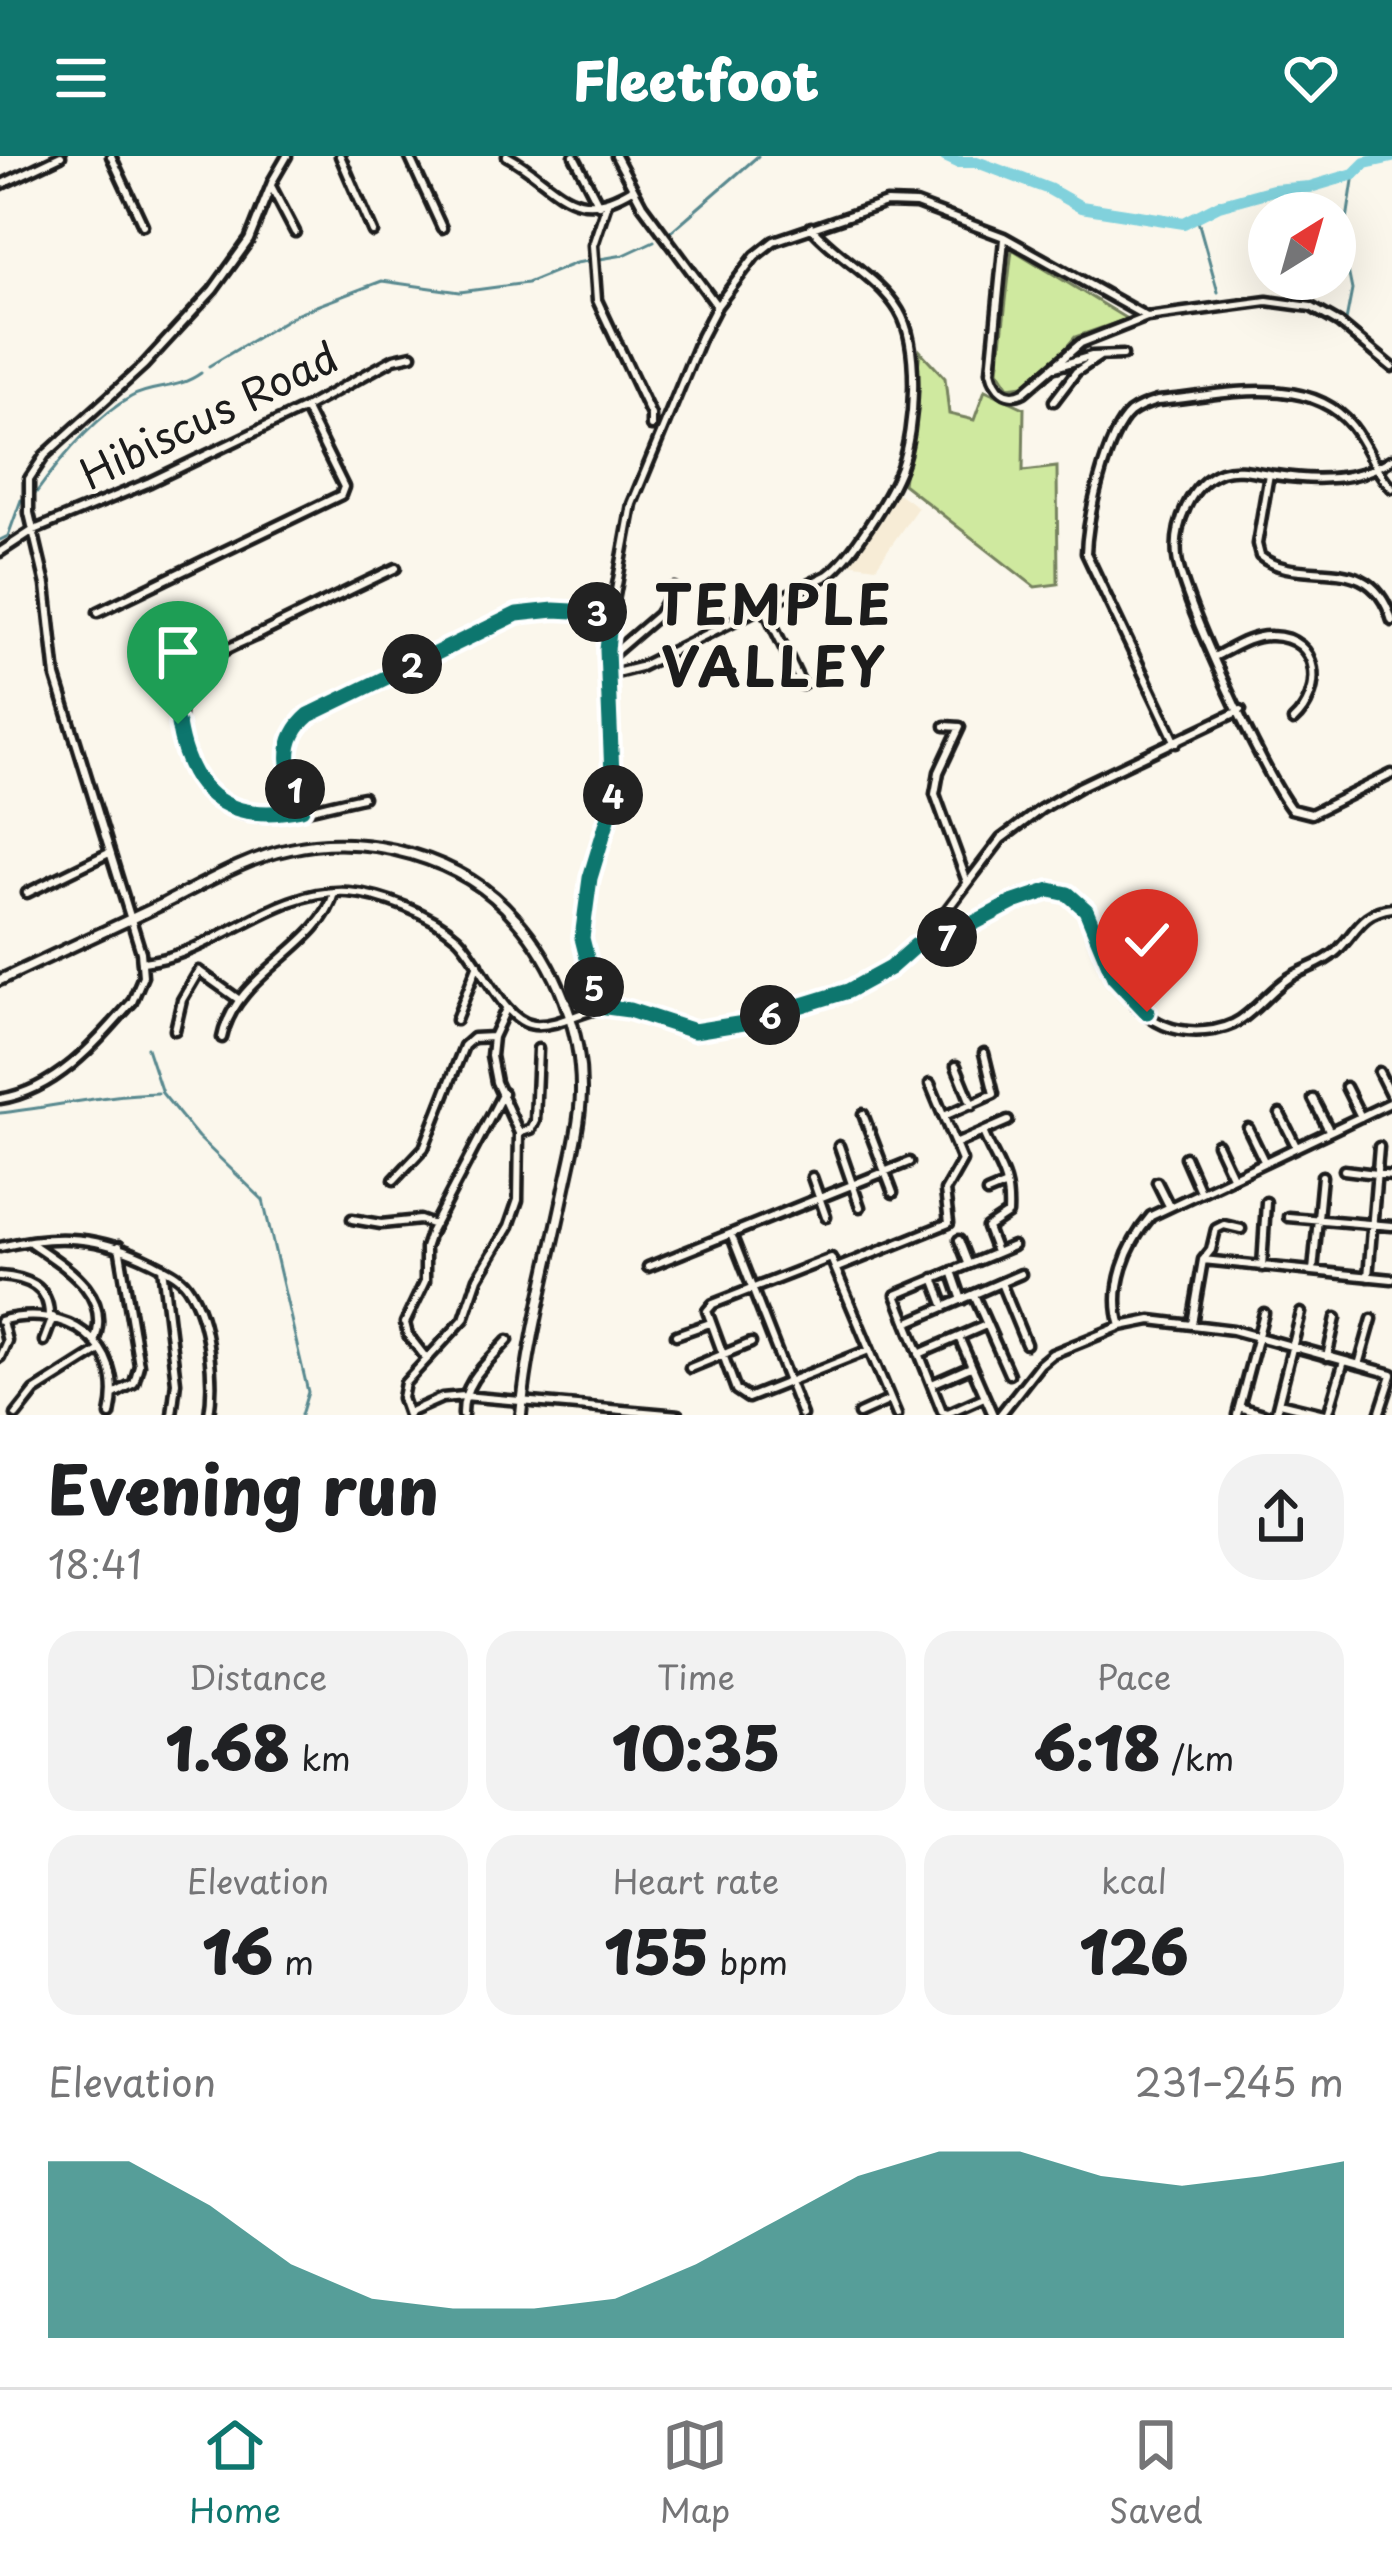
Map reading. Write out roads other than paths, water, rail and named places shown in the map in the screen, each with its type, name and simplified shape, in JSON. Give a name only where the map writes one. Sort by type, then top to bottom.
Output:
[{"type":"main road","points":[[0,980],[287,849],[338,844],[403,852],[462,876],[509,910],[546,961],[569,1016],[580,1075],[578,1119],[521,1415]]},
{"type":"street","points":[[0,185],[61,156]]},
{"type":"street","points":[[111,156],[143,225]]},
{"type":"street","points":[[0,1100],[46,1084],[73,1063],[142,983],[143,962],[132,918],[56,677],[48,601],[27,496],[36,465],[144,365],[213,290],[249,239],[287,156]]},
{"type":"street","points":[[340,156],[373,232]]},
{"type":"street","points":[[409,156],[442,228]]},
{"type":"street","points":[[507,156],[578,203],[603,204],[632,190]]},
{"type":"street","points":[[574,156],[603,204],[593,240],[598,304],[651,416],[651,425]]},
{"type":"street","points":[[616,156],[632,190],[716,306]]},
{"type":"street","points":[[271,186],[296,232]]},
{"type":"street","points":[[599,1006],[582,938],[590,878],[613,802],[607,658],[611,613],[632,504],[716,306],[764,247],[886,203],[906,202],[1004,237],[1147,317]]},
{"type":"street","points":[[608,675],[640,667],[822,579],[840,565],[897,476],[908,440],[912,352],[903,320],[885,292],[812,227]]},
{"type":"street","points":[[1004,237],[993,378],[1000,390],[1014,396],[1089,338],[1147,317],[1267,301],[1295,302],[1328,315],[1392,367]]},
{"type":"street","name":"Hibiscus Road","points":[[0,552],[32,531],[150,482],[305,408],[394,359],[412,355]]},
{"type":"street","points":[[1052,368],[1124,355]]},
{"type":"street","points":[[1054,401],[1068,380],[1100,356]]},
{"type":"street","points":[[1176,742],[1086,553],[1113,440],[1124,420],[1157,401],[1300,393],[1325,403],[1347,420],[1368,449],[1374,470],[1392,488]]},
{"type":"street","points":[[98,612],[340,495],[344,487],[305,408]]},
{"type":"street","points":[[1392,459],[1374,470],[1324,479],[1236,469],[1216,474],[1196,490],[1181,519],[1177,548],[1180,576],[1282,796],[1301,814],[1316,812],[1392,774]]},
{"type":"street","points":[[1269,474],[1257,544],[1263,559],[1366,582],[1382,598],[1392,621]]},
{"type":"street","points":[[363,797],[254,814],[232,809],[215,799],[195,773],[181,739],[178,713],[184,691],[199,668],[217,655],[396,568]]},
{"type":"street","points":[[607,658],[658,615],[674,588]]},
{"type":"street","points":[[763,605],[802,685]]},
{"type":"street","points":[[302,809],[287,755],[291,736],[309,715],[517,614],[554,610],[611,613]]},
{"type":"street","points":[[1216,656],[1265,636],[1285,638],[1302,648],[1312,662],[1313,690],[1310,702],[1293,721]]},
{"type":"street","points":[[143,962],[190,952],[276,908],[334,892],[383,899],[455,935],[520,1020],[531,1024],[599,1006],[629,1010],[680,1028],[710,1030],[848,991],[890,968],[916,945],[1001,839],[1041,809],[1093,779],[1240,710]]},
{"type":"street","points":[[945,726],[960,727],[939,772],[935,794],[967,882]]},
{"type":"street","points":[[26,893],[109,853]]},
{"type":"street","points":[[916,945],[952,935],[1040,892],[1060,891],[1086,910],[1109,968],[1125,992],[1170,1025],[1204,1031],[1239,1021],[1287,979],[1333,956],[1360,920],[1376,910],[1392,908]]},
{"type":"street","points":[[222,1038],[238,999],[321,916],[334,892]]},
{"type":"street","points":[[190,952],[199,971],[238,999]]},
{"type":"street","points":[[456,1020],[478,964]]},
{"type":"street","points":[[175,1030],[182,1000],[199,971]]},
{"type":"street","points":[[507,1007],[493,1037],[492,1066],[519,1133],[521,1184],[513,1216],[478,1278],[464,1319],[405,1383],[402,1398],[407,1415],[442,1398],[464,1396],[679,1415]]},
{"type":"street","points":[[394,1180],[424,1148],[464,1046],[473,1038],[493,1037]]},
{"type":"street","points":[[519,1133],[531,1129],[535,1121],[538,1048]]},
{"type":"street","points":[[944,1116],[994,1092],[985,1053]]},
{"type":"street","points":[[956,1066],[972,1105]]},
{"type":"street","points":[[1121,1326],[1116,1293],[1129,1253],[1147,1220],[1392,1100],[1379,1072]]},
{"type":"street","points":[[837,1268],[948,1226],[945,1191],[962,1161],[930,1084]]},
{"type":"street","points":[[1346,1088],[1361,1117]]},
{"type":"street","points":[[426,1358],[405,1323],[425,1281],[425,1248],[502,1094]]},
{"type":"street","points":[[1313,1099],[1329,1130]]},
{"type":"street","points":[[863,1114],[893,1193]]},
{"type":"street","points":[[1280,1114],[1296,1146]]},
{"type":"street","points":[[956,1144],[1008,1121]]},
{"type":"street","points":[[1248,1128],[1264,1161]]},
{"type":"street","points":[[983,1132],[1005,1171],[1007,1184],[1008,1214],[988,1228],[996,1252]]},
{"type":"street","points":[[1216,1144],[1232,1176]]},
{"type":"street","points":[[839,1146],[860,1207]]},
{"type":"street","points":[[1368,1277],[1379,1147]]},
{"type":"street","points":[[1185,1157],[1200,1191]]},
{"type":"street","points":[[648,1268],[909,1162]]},
{"type":"street","points":[[1344,1170],[1392,1176]]},
{"type":"street","points":[[1313,1271],[1322,1176]]},
{"type":"street","points":[[812,1177],[826,1217]]},
{"type":"street","points":[[1157,1182],[1169,1206]]},
{"type":"street","points":[[987,1193],[1007,1184]]},
{"type":"street","points":[[1262,1267],[1266,1202]]},
{"type":"street","points":[[1288,1217],[1392,1226]]},
{"type":"street","points":[[352,1219],[381,1224],[420,1220],[434,1225]]},
{"type":"street","points":[[1192,1324],[1203,1260],[1218,1227],[1241,1229]]},
{"type":"street","points":[[730,1233],[802,1415]]},
{"type":"street","points":[[0,1246],[76,1236],[119,1246],[181,1279],[195,1300],[211,1363],[208,1415]]},
{"type":"street","points":[[959,1240],[968,1264]]},
{"type":"street","points":[[16,1415],[34,1391],[97,1346],[100,1320],[88,1290],[63,1263],[28,1241]]},
{"type":"street","points":[[113,1394],[134,1384],[140,1366],[119,1246]]},
{"type":"street","points":[[984,1397],[944,1413],[897,1293],[1013,1246]]},
{"type":"street","points":[[868,1350],[752,1399],[736,1390],[710,1323],[710,1306],[828,1257],[837,1268],[897,1415]]},
{"type":"street","points":[[1203,1260],[1392,1279]]},
{"type":"street","points":[[162,1267],[176,1382],[172,1415]]},
{"type":"street","points":[[952,1270],[962,1300]]},
{"type":"street","points":[[907,1323],[1021,1274]]},
{"type":"street","points":[[0,1276],[42,1289],[51,1316],[44,1341]]},
{"type":"street","points":[[934,1278],[945,1307]]},
{"type":"street","points":[[1001,1283],[1026,1344]]},
{"type":"street","points":[[974,1295],[1009,1375]]},
{"type":"street","points":[[1264,1313],[1238,1411],[1271,1415],[1279,1402],[1301,1313]]},
{"type":"street","points":[[0,1357],[7,1341],[1,1321],[51,1316],[80,1329],[97,1346],[112,1376],[110,1415]]},
{"type":"street","points":[[1327,1357],[1336,1318]]},
{"type":"street","points":[[1359,1365],[1372,1319]]},
{"type":"street","points":[[959,1337],[984,1397],[997,1415],[1046,1359],[1121,1326],[1150,1320],[1259,1336],[1392,1374],[1379,1415]]},
{"type":"street","points":[[676,1335],[710,1323]]},
{"type":"street","points":[[919,1354],[986,1324]]},
{"type":"street","points":[[463,1415],[470,1382],[508,1340]]},
{"type":"street","points":[[690,1368],[751,1343]]},
{"type":"street","points":[[1279,1402],[1329,1415],[1344,1361]]},
{"type":"street","points":[[932,1384],[971,1367]]},
{"type":"street","points":[[859,1414],[890,1400]]},
{"type":"waterway","points":[[668,234],[758,156]]},
{"type":"waterway","points":[[945,156],[977,162],[1049,189],[1081,207],[1184,223],[1219,205],[1273,190],[1310,187],[1354,174],[1365,163],[1392,157]]},
{"type":"waterway","points":[[1346,321],[1352,290],[1343,246],[1354,174]]},
{"type":"waterway","points":[[1197,217],[1218,292]]},
{"type":"waterway","points":[[209,366],[298,313],[382,281],[460,292],[527,283],[576,263],[624,255],[654,241]]},
{"type":"waterway","points":[[33,497],[77,442],[117,406],[140,393],[183,383],[201,373]]},
{"type":"waterway","points":[[0,540],[8,536],[21,500]]},
{"type":"waterway","points":[[147,1048],[162,1093],[198,1137],[263,1200],[308,1392],[301,1415]]},
{"type":"waterway","points":[[0,1113],[158,1093]]},
{"type":"district","name":"TEMPLE VALLEY","points":[[774,637]]}]
